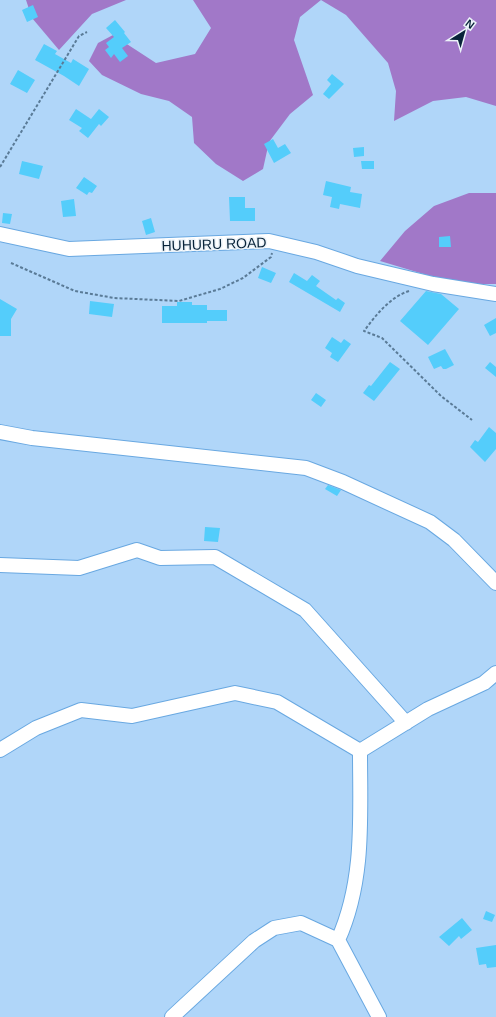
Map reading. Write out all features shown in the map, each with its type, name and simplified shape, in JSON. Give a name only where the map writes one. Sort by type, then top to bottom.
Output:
[{"type":"street","name":"HUHURU ROAD","points":[[0,234],[69,248],[269,241],[316,252],[357,266],[433,284],[496,294]]},
{"type":"street","points":[[0,432],[32,438],[306,468],[343,482],[430,522],[454,540],[496,583]]},
{"type":"street","points":[[0,565],[79,568],[137,550],[160,558],[215,557],[305,610],[406,723]]},
{"type":"street","points":[[360,751],[428,709],[484,683],[496,673]]},
{"type":"street","points":[[0,750],[36,728],[82,710],[132,716],[235,693],[277,702],[360,751]]},
{"type":"street","points":[[338,940],[349,916],[360,858],[360,751]]},
{"type":"street","points":[[172,1017],[254,941],[274,928],[300,923],[338,940],[379,1017]]},
{"type":"path","points":[[0,167],[80,36],[87,32]]},
{"type":"path","points":[[11,263],[75,291],[114,298],[179,301],[220,289],[243,278],[271,257],[275,242]]},
{"type":"path","points":[[413,290],[400,294],[378,313],[364,331],[382,338],[441,396],[472,420]]},
{"type":"shaded area","points":[[26,0],[126,0],[92,14],[59,50],[32,18]]},
{"type":"shaded area","points":[[193,0],[321,0],[300,17],[294,40],[313,95],[290,114],[269,142],[263,169],[243,181],[216,164],[194,143],[192,117],[169,101],[141,94],[102,75],[89,61],[98,43],[113,35],[156,63],[195,54],[211,28]]},
{"type":"shaded area","points":[[321,0],[496,0],[496,106],[466,97],[433,101],[394,121],[396,91],[388,63],[346,15]]},
{"type":"shaded area","points":[[469,193],[496,193],[496,284],[457,284],[380,261],[405,231],[434,206]]},
{"type":"building","points":[[33,5],[38,17],[27,22],[22,10]]},
{"type":"building","points":[[115,20],[131,42],[122,48],[128,56],[120,62],[114,54],[111,58],[105,50],[109,47],[106,43],[114,37],[106,28]]},
{"type":"building","points":[[44,44],[57,51],[55,54],[71,63],[73,59],[89,69],[79,86],[35,60]]},
{"type":"building","points":[[18,70],[35,80],[27,93],[10,84]]},
{"type":"building","points":[[332,74],[344,84],[329,99],[323,94],[331,84],[327,80]]},
{"type":"building","points":[[76,109],[91,119],[99,109],[109,117],[101,126],[99,124],[88,138],[79,131],[82,128],[69,120]]},
{"type":"building","points":[[273,139],[278,148],[285,144],[291,153],[274,163],[264,144]]},
{"type":"building","points":[[364,147],[364,156],[354,157],[353,148]]},
{"type":"building","points":[[22,161],[43,166],[39,179],[19,174]]},
{"type":"building","points":[[361,161],[374,161],[374,169],[362,169]]},
{"type":"building","points":[[84,177],[97,186],[92,193],[89,192],[87,195],[76,188]]},
{"type":"building","points":[[326,181],[351,187],[350,192],[362,194],[360,208],[340,204],[339,209],[330,207],[332,197],[323,195]]},
{"type":"building","points":[[229,197],[245,197],[245,208],[255,208],[255,221],[230,221]]},
{"type":"building","points":[[74,199],[76,216],[63,217],[61,201]]},
{"type":"building","points":[[3,213],[12,214],[10,224],[2,223]]},
{"type":"building","points":[[151,218],[155,232],[146,235],[142,221]]},
{"type":"building","points":[[450,236],[451,247],[439,247],[439,237]]},
{"type":"building","points":[[262,267],[276,273],[271,283],[258,278]]},
{"type":"building","points":[[294,273],[307,281],[312,275],[320,281],[316,286],[336,300],[338,298],[345,303],[340,312],[289,282]]},
{"type":"building","points":[[426,291],[441,294],[459,309],[428,345],[400,321]]},
{"type":"building","points":[[0,299],[17,309],[11,319],[11,336],[0,336]]},
{"type":"building","points":[[90,301],[114,304],[112,317],[89,314]]},
{"type":"building","points":[[177,302],[192,302],[192,305],[207,305],[207,310],[227,310],[227,321],[207,321],[207,323],[162,323],[162,306],[177,306]]},
{"type":"building","points":[[496,318],[496,333],[490,336],[484,325]]},
{"type":"building","points":[[332,337],[341,343],[344,339],[351,344],[338,362],[330,357],[332,353],[325,348]]},
{"type":"building","points":[[445,349],[454,365],[446,369],[443,369],[441,366],[434,369],[428,357]]},
{"type":"building","points":[[390,362],[400,369],[374,401],[363,393],[369,385],[371,386]]},
{"type":"building","points":[[490,362],[496,367],[496,377],[485,368]]},
{"type":"building","points":[[316,393],[326,400],[321,407],[311,400]]},
{"type":"building","points":[[489,427],[496,433],[496,449],[485,462],[470,447],[475,440],[478,442]]},
{"type":"building","points":[[328,485],[341,490],[337,496],[325,489]]},
{"type":"building","points":[[205,527],[220,528],[218,542],[204,541]]},
{"type":"building","points":[[486,911],[495,915],[492,922],[483,919]]},
{"type":"building","points":[[462,918],[472,930],[461,939],[459,936],[449,946],[439,937]]},
{"type":"building","points":[[496,945],[496,967],[487,968],[486,964],[479,965],[476,948]]}]
